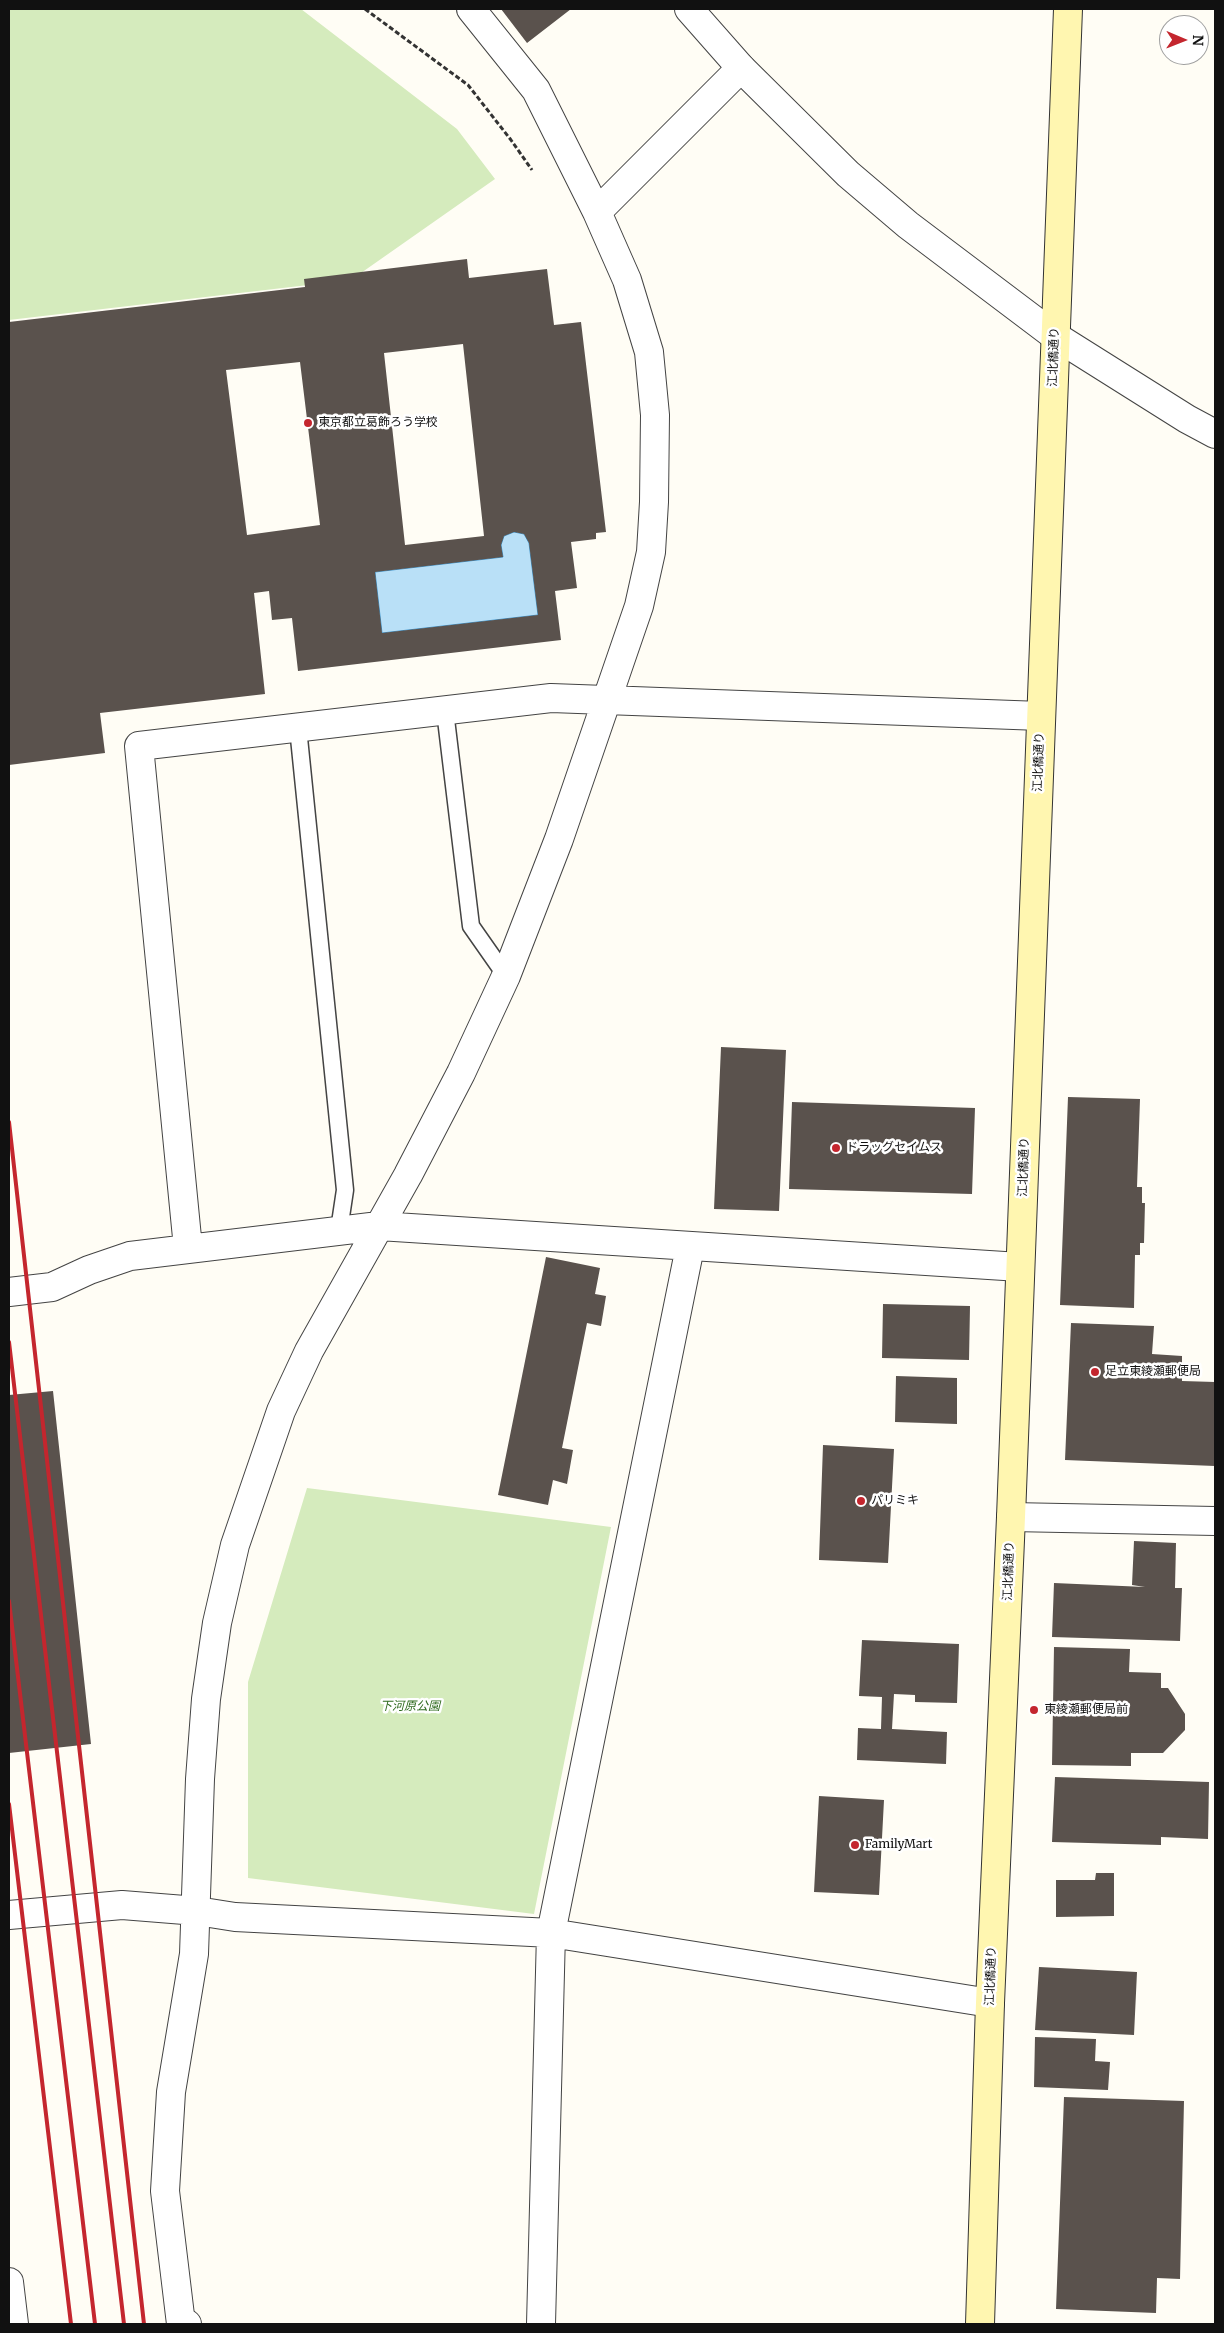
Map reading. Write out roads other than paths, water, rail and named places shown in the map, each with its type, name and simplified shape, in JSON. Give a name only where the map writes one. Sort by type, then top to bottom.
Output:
[{"type":"main road","name":"江北橋通り","points":[[980,2324],[990,2003],[1011,1517],[1054,336],[1068,9]]},
{"type":"street","points":[[187,2324],[181,2324],[165,2191],[171,2092],[194,1954],[197,1911],[200,1779],[206,1700],[217,1624],[235,1545],[281,1411],[310,1351],[380,1226],[461,1073],[506,976],[559,839],[607,700],[639,606],[651,552],[654,502],[654,415],[649,352],[627,280],[597,212],[536,90],[471,9]]},
{"type":"street","points":[[689,9],[741,68],[848,174],[908,225],[1054,336],[1178,414],[1215,434]]},
{"type":"street","points":[[597,212],[741,68]]},
{"type":"street","points":[[188,1248],[139,746],[551,698],[1041,716]]},
{"type":"street","points":[[9,1292],[52,1287],[89,1270],[130,1256],[380,1226],[1020,1267]]},
{"type":"street","points":[[541,2324],[551,1933],[690,1246]]},
{"type":"street","points":[[1011,1517],[1215,1521]]},
{"type":"street","points":[[9,1915],[122,1905],[244,1917],[551,1933],[990,2003]]},
{"type":"street","points":[[9,2282],[14,2324]]},
{"type":"lane","points":[[444,711],[470,926],[506,976]]},
{"type":"lane","points":[[298,728],[345,1190],[339,1230]]},
{"type":"water","points":[[514,532],[524,534],[529,543],[538,615],[382,633],[375,572],[503,557],[501,545],[504,536]]},
{"type":"railway","points":[[9,1122],[144,2324]]},
{"type":"railway","points":[[9,1342],[124,2324]]},
{"type":"railway","points":[[9,1601],[95,2324]]},
{"type":"railway","points":[[9,1804],[71,2324]]},
{"type":"place","name":"東京都立葛飾ろう学校","points":[[308,423]]},
{"type":"place","name":"ドラッグセイムス","points":[[836,1148]]},
{"type":"place","name":"足立東綾瀬郵便局","points":[[1095,1372]]},
{"type":"place","name":"パリミキ","points":[[861,1501]]},
{"type":"place","name":"東綾瀬郵便局前","points":[[1034,1710]]},
{"type":"place","name":"FamilyMart","points":[[855,1845]]},
{"type":"park label","name":"下河原公園","points":[[410,1707]]}]
